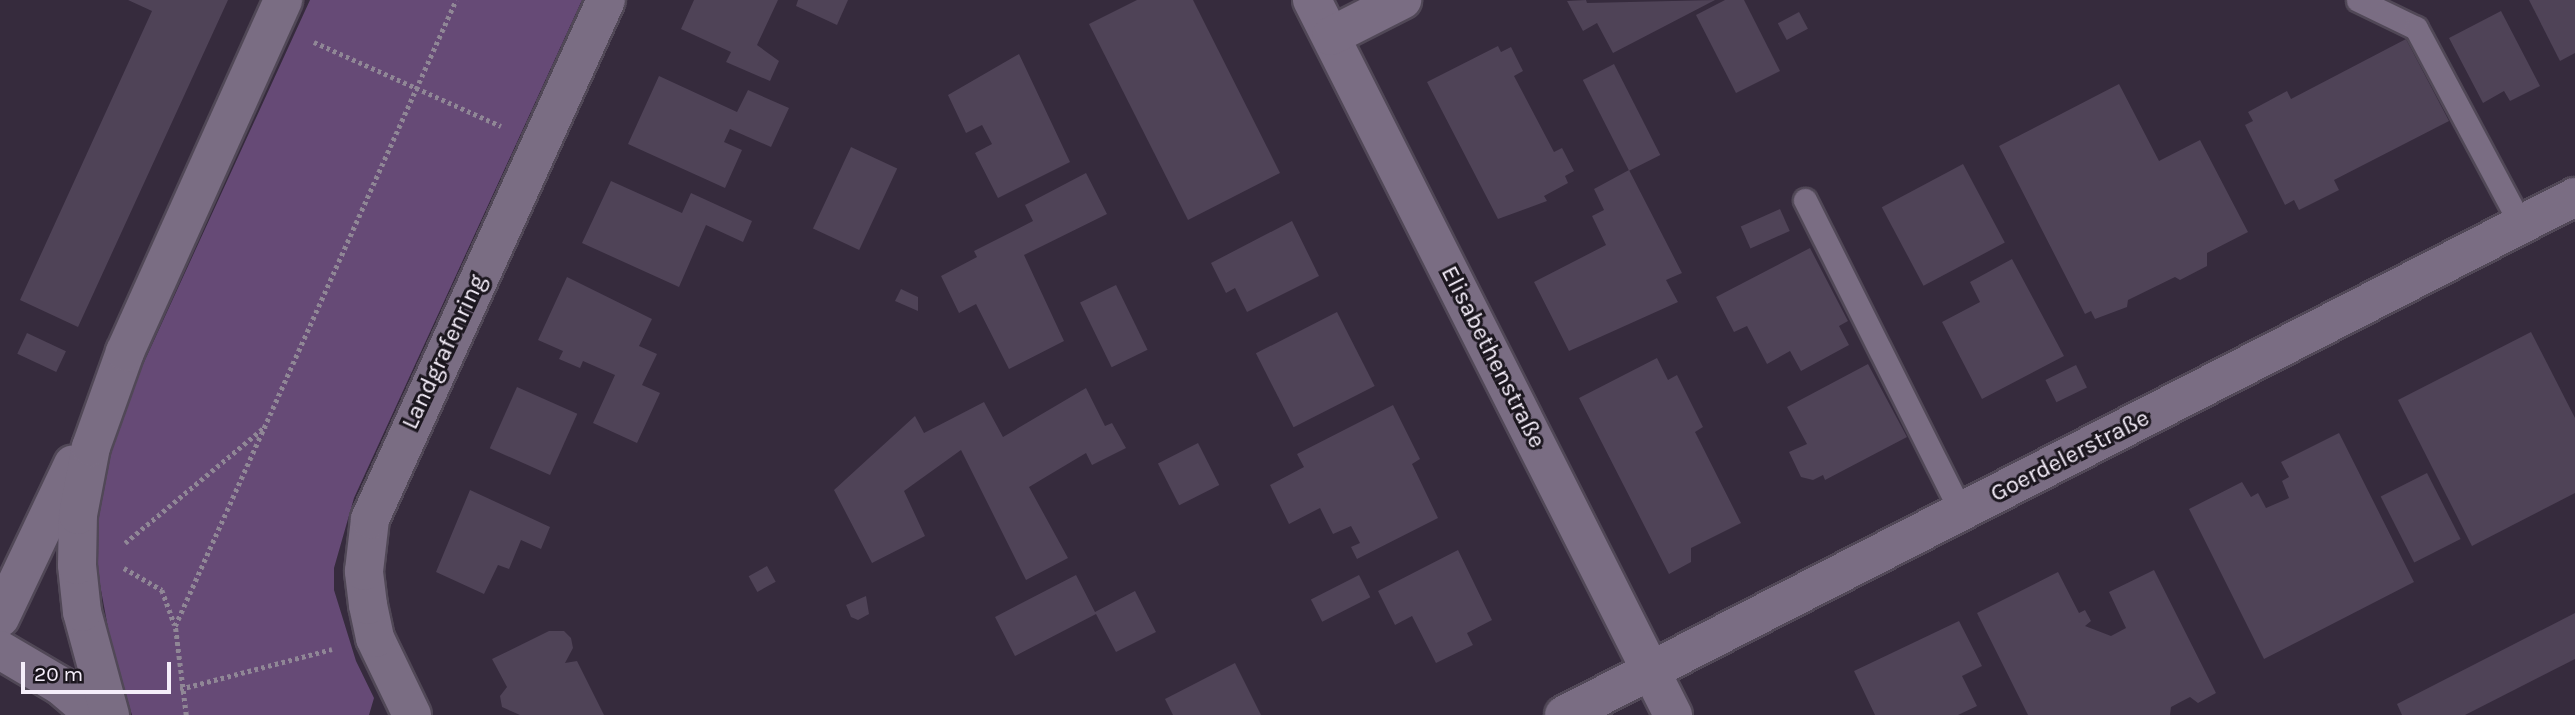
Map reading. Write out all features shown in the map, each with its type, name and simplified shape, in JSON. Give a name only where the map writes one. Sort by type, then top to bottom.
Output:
[{"type":"street","name":"Landgrafenring","points":[[412,715],[375,638],[364,570],[365,544],[378,497],[606,0]]},
{"type":"street","name":"Elisabethenstraße","points":[[1312,0],[1673,715]]},
{"type":"street","points":[[1331,36],[1402,0]]},
{"type":"street","points":[[0,618],[125,352],[277,12]]},
{"type":"street","name":"Goerdelerstraße","points":[[1564,715],[2575,197]]},
{"type":"street","points":[[110,715],[82,612],[78,515],[91,447],[125,352]]},
{"type":"street","points":[[0,650],[61,686],[95,715]]},
{"type":"lane","points":[[2358,0],[2416,28],[2521,225]]},
{"type":"lane","points":[[1805,200],[1961,512]]},
{"type":"path","points":[[186,715],[180,689],[176,626],[456,0]]},
{"type":"path","points":[[277,12],[416,87],[508,129]]},
{"type":"path","points":[[123,545],[267,426]]},
{"type":"path","points":[[180,689],[375,638]]},
{"type":"shaded area","points":[[310,0],[582,0],[354,498],[334,568],[334,590],[356,661],[374,698],[369,715],[132,715],[111,644],[91,536],[107,452],[139,373]]},
{"type":"building","points":[[128,0],[228,0],[78,327],[20,300],[152,11]]},
{"type":"building","points":[[694,0],[778,0],[757,45],[779,61],[770,81],[726,62],[731,52],[681,29]]},
{"type":"building","points":[[798,0],[848,0],[837,25],[796,6]]},
{"type":"building","points":[[1137,0],[1193,0],[1280,173],[1188,220],[1089,24]]},
{"type":"building","points":[[1586,0],[1587,3],[1715,0],[1613,53],[1597,23],[1583,31],[1567,1]]},
{"type":"building","points":[[1725,0],[1744,0],[1780,71],[1736,93],[1696,15]]},
{"type":"building","points":[[2529,0],[2575,0],[2575,53],[2560,61]]},
{"type":"building","points":[[2501,11],[2540,86],[2510,101],[2504,91],[2483,103],[2449,38]]},
{"type":"building","points":[[1799,12],[1808,29],[1787,40],[1778,23]]},
{"type":"building","points":[[2406,39],[2449,121],[2334,180],[2339,190],[2299,210],[2294,200],[2285,205],[2245,125],[2253,121],[2248,112],[2287,91],[2291,99]]},
{"type":"building","points":[[1498,46],[1501,52],[1511,47],[1523,71],[1514,76],[1554,152],[1562,148],[1574,171],[1565,176],[1568,183],[1544,196],[1547,201],[1498,219],[1427,82]]},
{"type":"building","points":[[1019,54],[1070,162],[998,198],[975,153],[992,144],[982,125],[966,133],[948,95]]},
{"type":"building","points":[[1614,64],[1660,155],[1629,171],[1583,80]]},
{"type":"building","points":[[659,76],[737,112],[748,90],[789,108],[771,147],[730,129],[724,142],[742,150],[725,188],[628,144]]},
{"type":"building","points":[[2119,84],[2159,161],[2200,140],[2248,232],[2207,253],[2207,266],[2180,280],[2175,277],[2128,300],[2127,307],[2095,319],[2091,311],[2085,314],[1999,146]]},
{"type":"building","points":[[851,147],[897,169],[859,250],[813,229]]},
{"type":"building","points":[[1963,164],[2005,243],[1924,286],[1882,207]]},
{"type":"building","points":[[1629,170],[1682,273],[1666,280],[1678,302],[1569,351],[1534,282],[1606,245],[1592,216],[1604,210],[1594,189]]},
{"type":"building","points":[[1086,173],[1107,214],[1024,255],[1064,341],[1009,369],[976,304],[959,313],[941,276],[977,257],[974,251],[1033,221],[1025,205]]},
{"type":"building","points":[[611,181],[682,213],[691,193],[752,221],[743,242],[706,225],[679,287],[582,243]]},
{"type":"building","points":[[1780,209],[1790,231],[1750,248],[1741,226]]},
{"type":"building","points":[[1292,221],[1319,276],[1247,312],[1235,288],[1226,293],[1211,263]]},
{"type":"building","points":[[1810,248],[1848,321],[1839,326],[1849,345],[1801,371],[1790,351],[1767,364],[1747,326],[1734,332],[1716,297]]},
{"type":"building","points":[[2012,259],[2064,356],[1982,399],[1942,322],[1980,302],[1970,282]]},
{"type":"building","points":[[567,277],[652,319],[639,346],[657,354],[642,385],[660,393],[637,443],[593,423],[615,375],[583,361],[580,368],[559,359],[563,351],[538,340]]},
{"type":"building","points":[[1116,285],[1148,350],[1112,367],[1080,303]]},
{"type":"building","points":[[901,289],[918,297],[918,311],[895,301]]},
{"type":"building","points":[[1337,312],[1375,386],[1294,427],[1256,353]]},
{"type":"building","points":[[2531,332],[2575,418],[2575,493],[2472,546],[2398,400]]},
{"type":"building","points":[[27,333],[66,351],[56,372],[17,354]]},
{"type":"building","points":[[1657,358],[1668,380],[1677,375],[1703,427],[1695,432],[1741,523],[1691,548],[1691,562],[1669,574],[1579,398]]},
{"type":"building","points":[[1868,364],[1907,437],[1825,480],[1823,475],[1813,480],[1801,477],[1789,452],[1807,444],[1787,407]]},
{"type":"building","points":[[2076,365],[2087,387],[2056,402],[2045,380]]},
{"type":"building","points":[[517,387],[577,414],[550,475],[490,448]]},
{"type":"building","points":[[1086,388],[1105,426],[1112,423],[1126,448],[1092,465],[1086,453],[1029,487],[1068,558],[1026,580],[961,450],[904,491],[925,536],[872,563],[834,490],[915,416],[924,433],[984,402],[1003,437]]},
{"type":"building","points":[[1393,405],[1420,459],[1412,464],[1438,518],[1357,559],[1351,547],[1360,543],[1351,526],[1333,534],[1320,508],[1289,524],[1270,485],[1304,467],[1297,454]]},
{"type":"building","points":[[2339,433],[2414,582],[2264,659],[2189,509],[2242,482],[2251,497],[2258,493],[2266,508],[2289,498],[2282,481],[2289,477],[2281,462]]},
{"type":"building","points":[[1198,443],[1219,485],[1179,505],[1158,463]]},
{"type":"building","points":[[2427,473],[2461,539],[2414,563],[2381,497]]},
{"type":"building","points":[[470,490],[550,527],[541,549],[521,540],[509,569],[498,565],[484,594],[436,572]]},
{"type":"building","points":[[1458,550],[1492,620],[1467,633],[1473,645],[1436,663],[1412,616],[1395,625],[1378,591]]},
{"type":"building","points":[[767,566],[776,582],[757,592],[749,576]]},
{"type":"building","points":[[2154,570],[2216,693],[2198,703],[2190,697],[2171,707],[2170,715],[2028,715],[1977,613],[2058,572],[2079,613],[2085,610],[2091,621],[2085,626],[2111,636],[2126,628],[2109,592]]},
{"type":"building","points":[[1076,575],[1095,612],[1135,591],[1156,632],[1116,652],[1096,614],[1015,656],[995,617]]},
{"type":"building","points":[[1359,575],[1370,597],[1322,622],[1311,600]]},
{"type":"building","points":[[866,596],[869,614],[858,620],[851,617],[846,605]]},
{"type":"building","points":[[2575,613],[2575,659],[2465,715],[2402,715],[2397,704]]},
{"type":"building","points":[[1959,621],[1982,666],[1962,676],[1977,706],[1958,715],[1875,715],[1854,671]]},
{"type":"building","points":[[549,631],[564,631],[571,638],[573,648],[565,663],[577,661],[604,715],[520,715],[502,707],[500,696],[507,687],[492,659]]},
{"type":"building","points":[[1235,663],[1261,715],[1173,715],[1165,699]]}]
